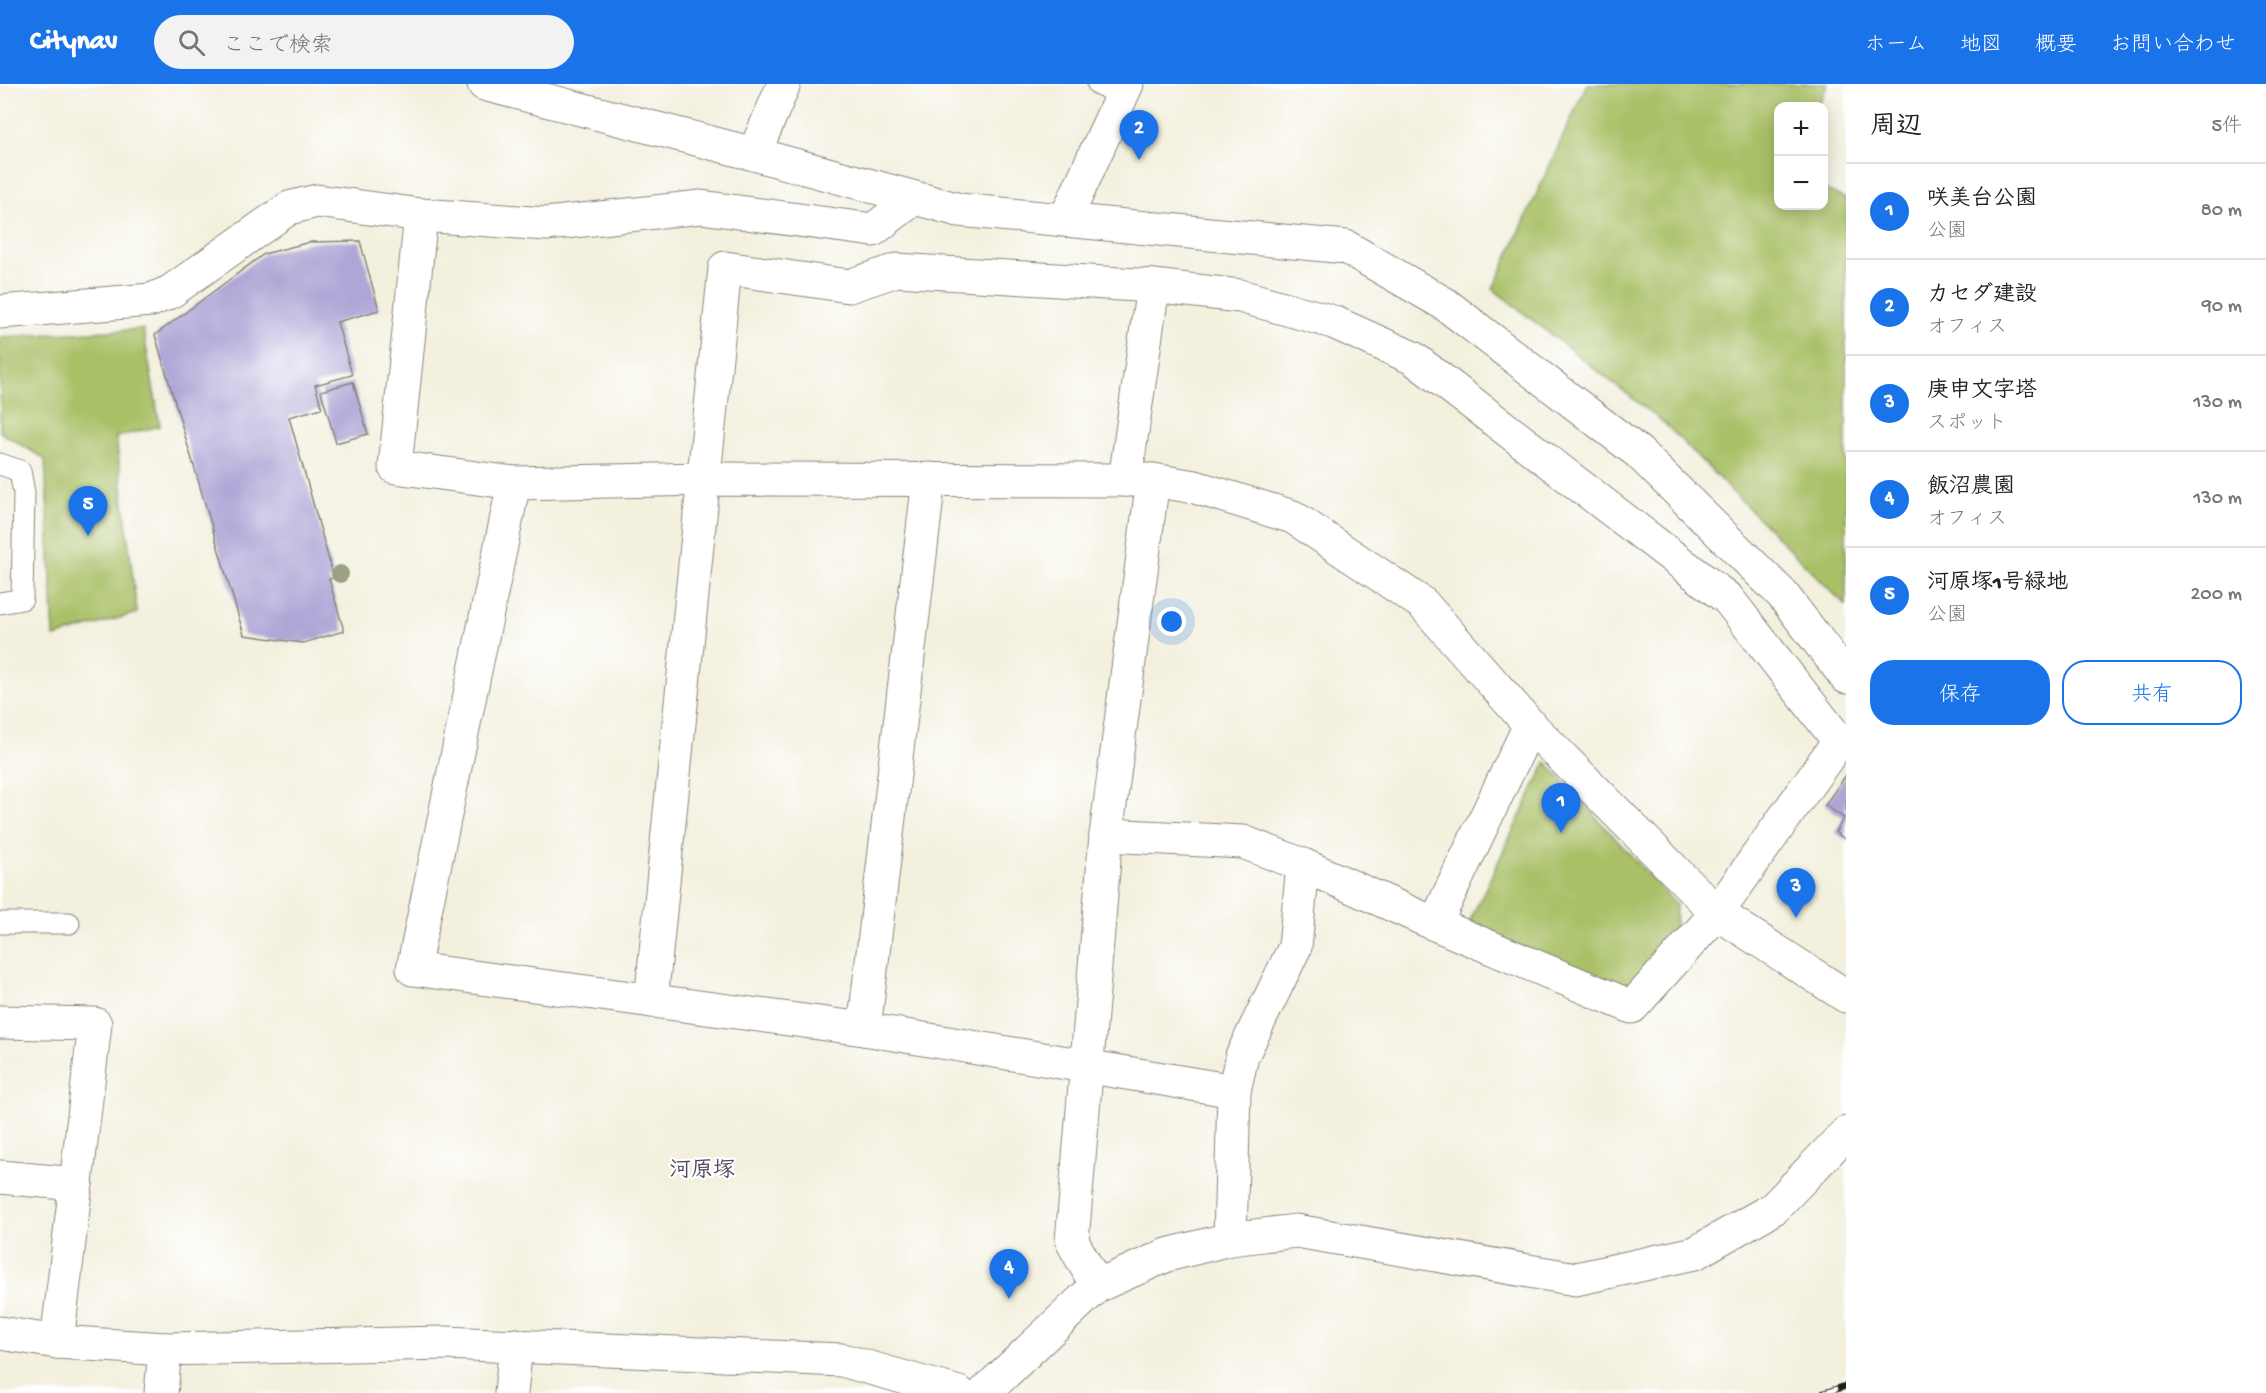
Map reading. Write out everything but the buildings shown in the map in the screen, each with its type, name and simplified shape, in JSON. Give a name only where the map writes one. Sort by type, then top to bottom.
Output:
[{"type":"street","points":[[484,84],[959,210],[1346,247],[1445,304],[1638,452],[1782,594],[1846,676]]},
{"type":"street","points":[[754,154],[784,84]]},
{"type":"street","points":[[1065,220],[1116,88]]},
{"type":"street","points":[[0,312],[151,300],[170,292],[289,208],[317,201],[421,215],[546,224],[700,207],[873,230],[913,199]]},
{"type":"street","points":[[421,215],[395,467],[514,483],[705,479],[1139,480],[1195,487],[1293,517],[1423,604],[1530,725],[1717,913],[1846,996]]},
{"type":"street","points":[[651,1001],[725,268],[849,286],[897,270],[1153,286],[1240,296],[1333,322],[1413,358],[1728,599],[1839,741],[1717,913],[1632,1007],[1435,924],[1303,865],[1243,843],[1106,835]]},
{"type":"street","points":[[1097,1286],[1072,1241],[1139,480],[1153,286]]},
{"type":"street","points":[[864,1029],[929,479]]},
{"type":"street","points":[[514,483],[413,969],[864,1029],[1234,1092]]},
{"type":"street","points":[[1435,924],[1530,725]]},
{"type":"street","points":[[1230,1239],[1234,1092],[1242,1056],[1295,947],[1303,865]]},
{"type":"street","points":[[0,1022],[96,1024],[57,1342]]},
{"type":"street","points":[[984,1393],[1097,1286],[1167,1255],[1230,1239],[1296,1231],[1576,1279],[1695,1253],[1774,1208],[1846,1133]]},
{"type":"street","points":[[0,1177],[76,1184]]},
{"type":"street","points":[[0,1333],[57,1342],[165,1349],[445,1343],[842,1360],[959,1393]]},
{"type":"street","points":[[511,1393],[516,1345]]},
{"type":"street","points":[[161,1393],[165,1349]]},
{"type":"lane","points":[[0,464],[20,471],[24,493],[22,599],[0,603]]},
{"type":"lane","points":[[0,923],[69,923]]},
{"type":"green space","points":[[1587,84],[1828,84],[1820,102],[1774,102],[1774,210],[1828,210],[1828,191],[1846,199],[1846,606],[1664,423],[1493,289]]},
{"type":"green space","points":[[143,329],[160,426],[116,437],[137,613],[54,637],[45,459],[0,432],[0,337]]},
{"type":"green space","points":[[1546,762],[1676,905],[1675,927],[1629,991],[1465,931]]},
{"type":"railway","points":[[1824,1393],[1846,1386]]},
{"type":"place","name":"カセダ建設","points":[[1139,160]]},
{"type":"place","name":"河原塚1号緑地","points":[[88,536]]},
{"type":"place","name":"咲美台公園","points":[[1561,833]]},
{"type":"place","name":"庚申文字塔","points":[[1796,918]]},
{"type":"place","name":"飯沼農園","points":[[1009,1299]]},
{"type":"district","name":"河原塚","points":[[702,1168]]}]
